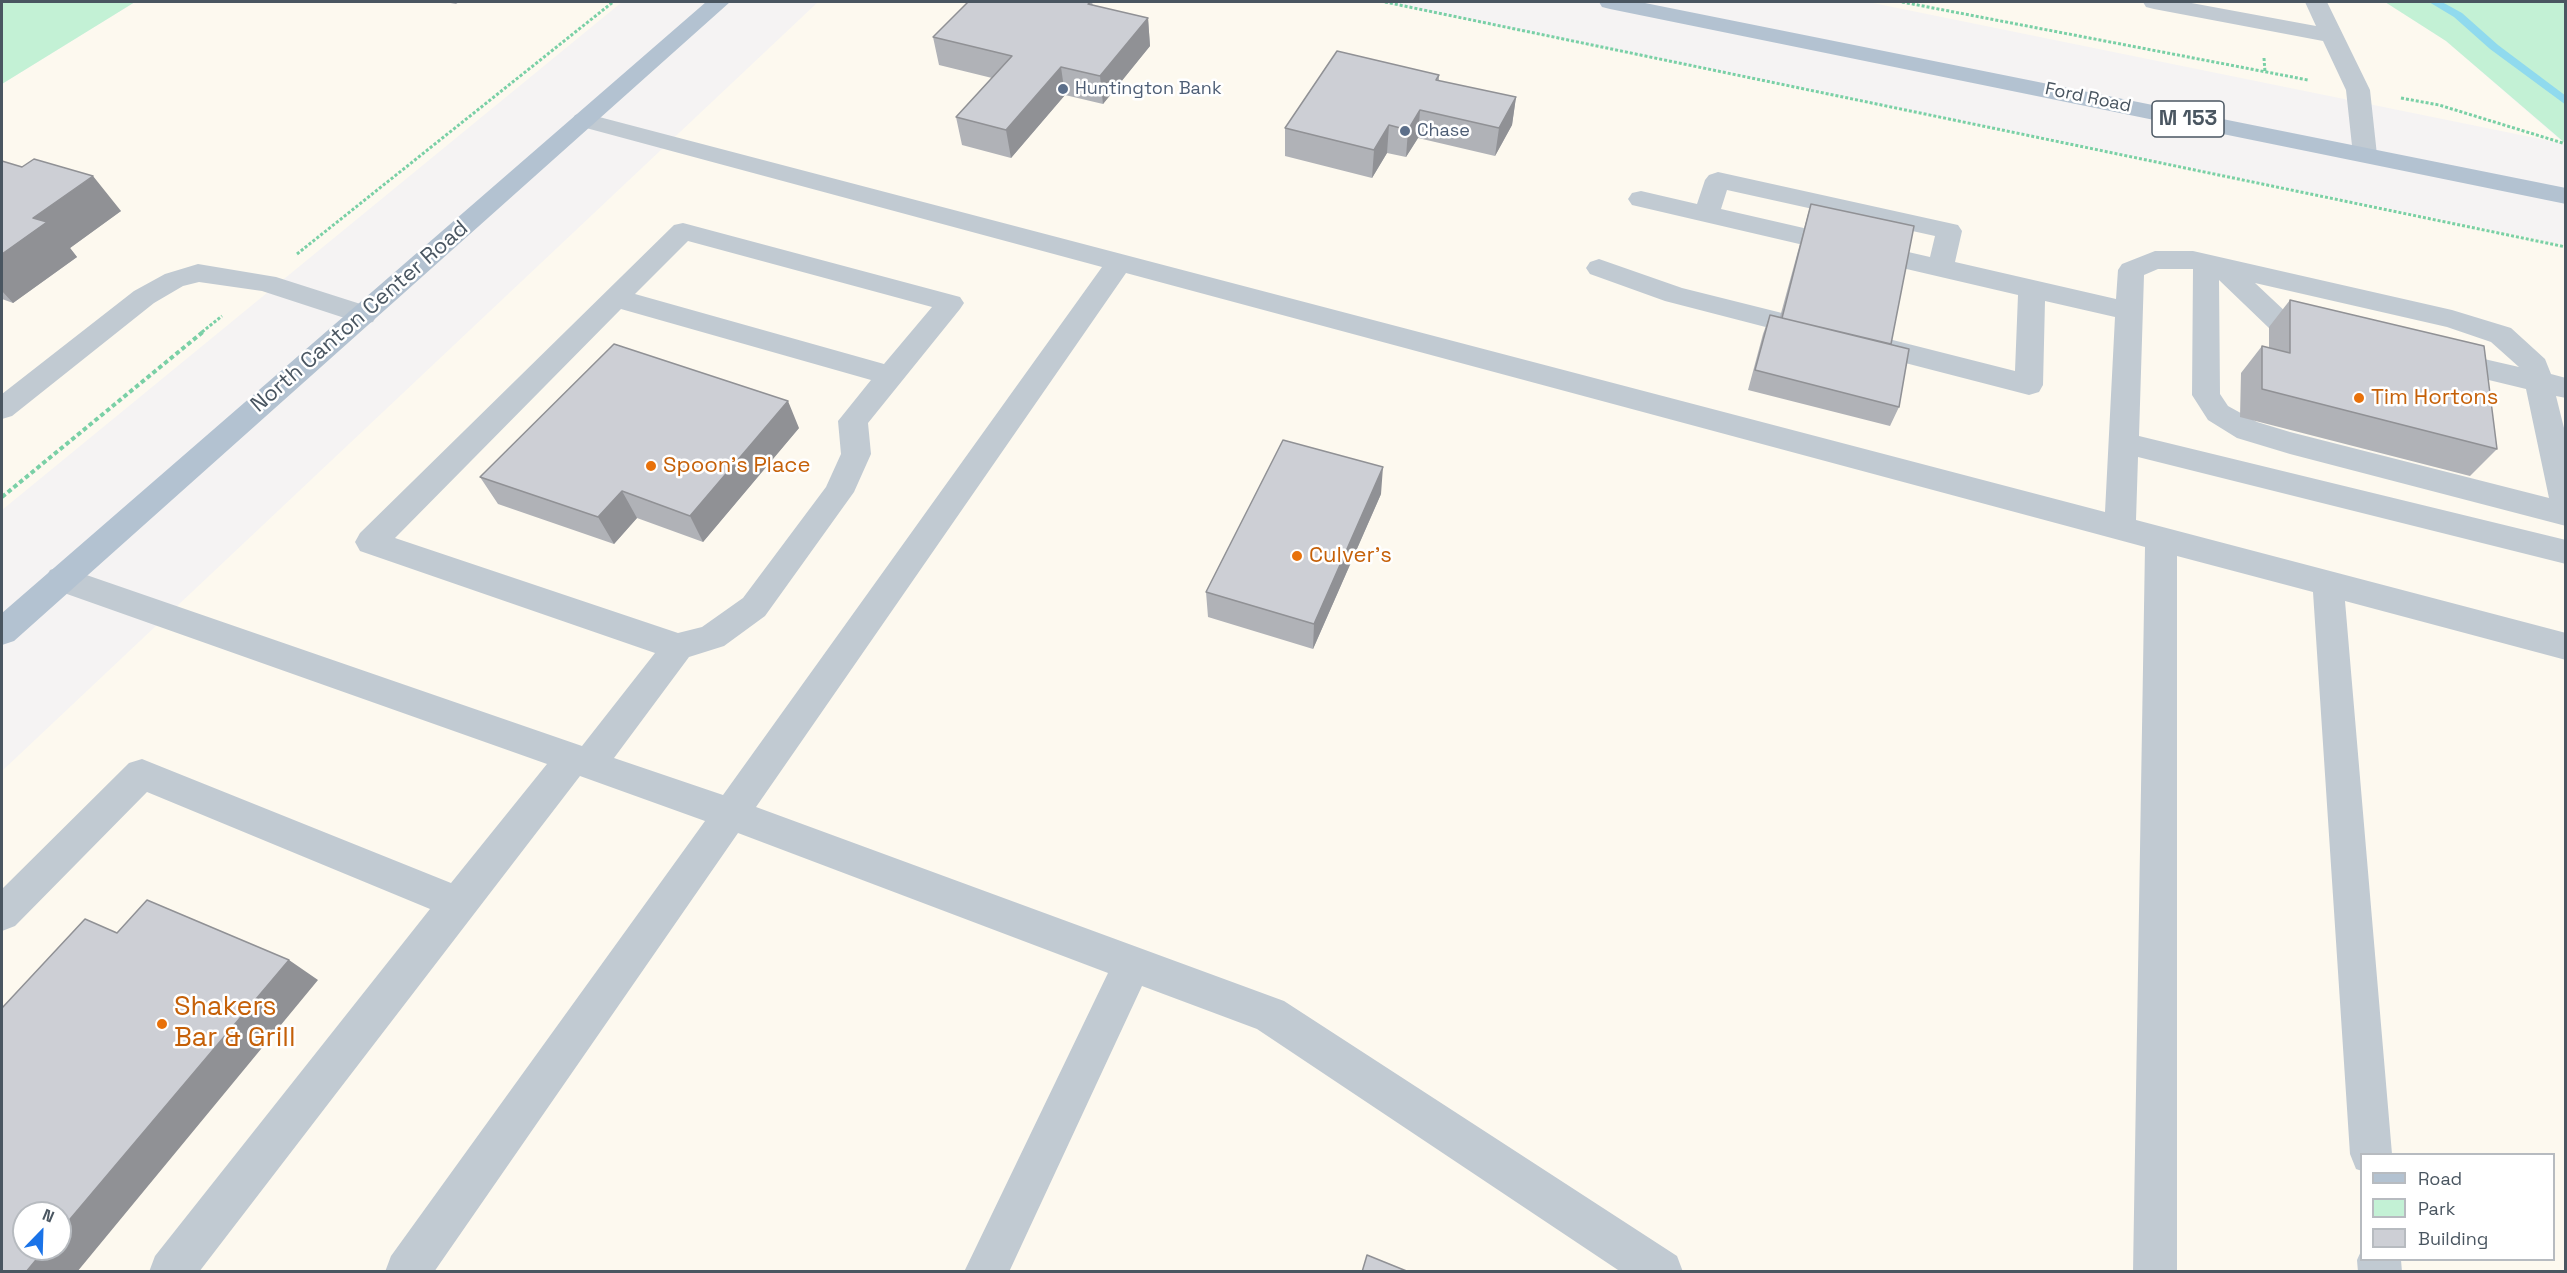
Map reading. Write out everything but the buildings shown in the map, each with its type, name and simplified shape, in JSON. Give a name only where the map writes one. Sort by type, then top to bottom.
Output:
[{"type":"main road","name":"North Canton Center Road","points":[[2,632],[719,2]]},
{"type":"main road","name":"Ford Road","points":[[1610,2],[2565,196]]},
{"type":"lane","points":[[2154,2],[2332,36]]},
{"type":"lane","points":[[2232,2],[2247,7],[2263,23]]},
{"type":"lane","points":[[2316,2],[2358,90],[2365,155]]},
{"type":"lane","points":[[584,120],[2565,647]]},
{"type":"lane","points":[[1706,215],[1718,180],[1949,231],[1941,268]]},
{"type":"lane","points":[[1641,199],[2129,311]]},
{"type":"lane","points":[[171,1272],[458,903],[678,647],[712,637],[754,607],[839,492],[856,454],[853,421],[950,303],[683,231],[371,542],[678,647]]},
{"type":"lane","points":[[2120,530],[2131,270],[2155,260],[2193,260],[2213,264],[2452,319],[2501,335],[2552,385],[2565,505]]},
{"type":"lane","points":[[407,1272],[1119,263]]},
{"type":"lane","points":[[2213,264],[2279,321],[2347,337]]},
{"type":"lane","points":[[2213,264],[2206,395],[2217,413],[2247,430],[2290,443],[2565,514]]},
{"type":"lane","points":[[1599,268],[1675,295],[2029,385],[2032,289]]},
{"type":"lane","points":[[2,409],[144,297],[174,280],[198,273],[266,283],[363,315]]},
{"type":"lane","points":[[616,298],[891,376]]},
{"type":"lane","points":[[2415,353],[2552,385]]},
{"type":"lane","points":[[2124,442],[2565,552]]},
{"type":"lane","points":[[2155,1272],[2160,540]]},
{"type":"lane","points":[[61,579],[730,814],[1270,1015],[1661,1272]]},
{"type":"lane","points":[[2328,584],[2371,1153]]},
{"type":"lane","points":[[2,914],[142,774],[458,903]]},
{"type":"lane","points":[[986,1272],[1132,964]]},
{"type":"path","points":[[297,254],[613,2]]},
{"type":"path","points":[[1385,2],[2565,247]]},
{"type":"path","points":[[1902,2],[2312,81]]},
{"type":"path","points":[[2400,98],[2439,105],[2565,144]]},
{"type":"path","points":[[2,497],[223,315]]},
{"type":"shaded area","points":[[135,2],[622,2],[2,510],[2,84]]},
{"type":"shaded area","points":[[818,2],[1380,2],[2565,245],[2565,1271],[2,1272],[2,771]]},
{"type":"shaded area","points":[[1868,2],[2385,2],[2446,41],[2565,144]]},
{"type":"green space","points":[[2,2],[135,2],[2,84]]},
{"type":"green space","points":[[2385,2],[2565,2],[2565,143],[2446,41]]},
{"type":"waterway","points":[[2435,2],[2458,15],[2494,47],[2566,102]]},
{"type":"place","name":"Huntington Bank","points":[[1063,89]]},
{"type":"place","name":"Chase","points":[[1405,131]]},
{"type":"place","name":"Tim Hortons","points":[[2359,398]]},
{"type":"place","name":"Spoon's Place","points":[[651,466]]},
{"type":"place","name":"Culver's","points":[[1297,556]]},
{"type":"place","name":"Shakers Bar & Grill","points":[[162,1024]]}]
